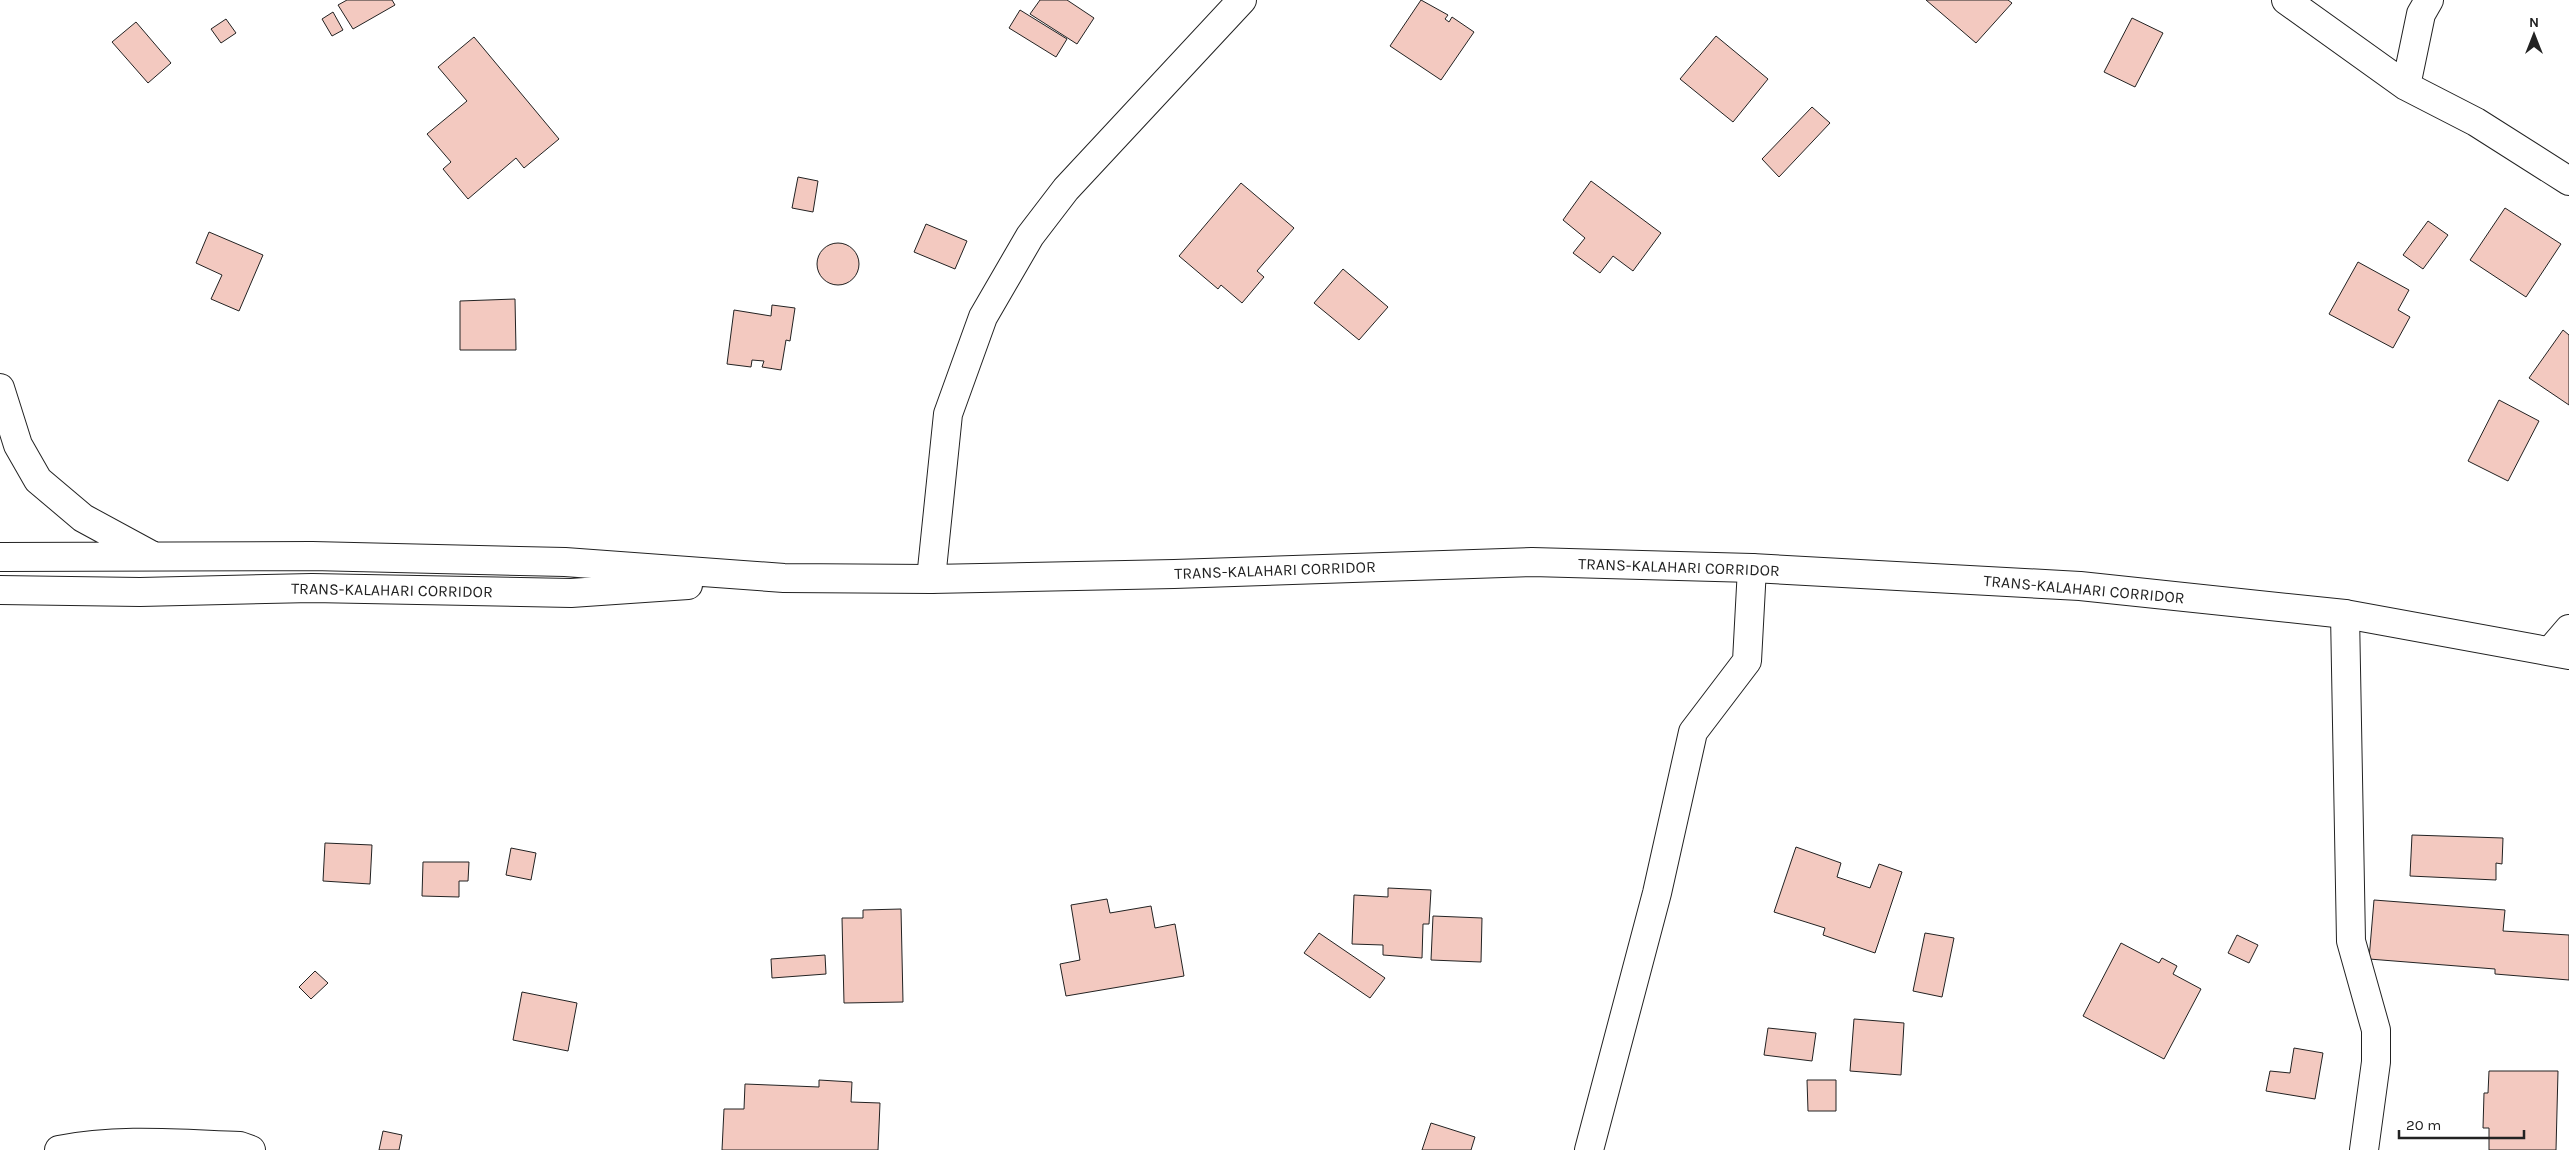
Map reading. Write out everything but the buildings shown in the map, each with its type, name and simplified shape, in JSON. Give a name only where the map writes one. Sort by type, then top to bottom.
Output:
[{"type":"main road","points":[[931,578],[948,414],[983,316],[1030,236],[1066,189],[1242,0]]},
{"type":"main road","points":[[2286,0],[2406,86],[2476,122],[2569,181]]},
{"type":"main road","points":[[2406,86],[2421,14],[2429,0]]},
{"type":"main road","points":[[0,388],[18,445],[38,480],[83,518],[155,557]]},
{"type":"main road","name":"TRANS-KALAHARI CORRIDOR","points":[[0,557],[312,556],[565,562],[784,578]]},
{"type":"main road","name":"TRANS-KALAHARI CORRIDOR","points":[[0,590],[140,592],[312,588],[571,593],[784,578],[931,578],[1184,573],[1532,562],[1752,568],[2080,586],[2345,614],[2560,653]]},
{"type":"main road","points":[[1589,1150],[1658,893],[1693,732],[1746,661],[1752,568]]},
{"type":"main road","points":[[2345,614],[2351,941],[2376,1030],[2376,1062],[2364,1150]]},
{"type":"main road","points":[[2560,653],[2569,629]]},
{"type":"main road","points":[[59,1150],[79,1146],[151,1143],[240,1146],[251,1150]]}]
